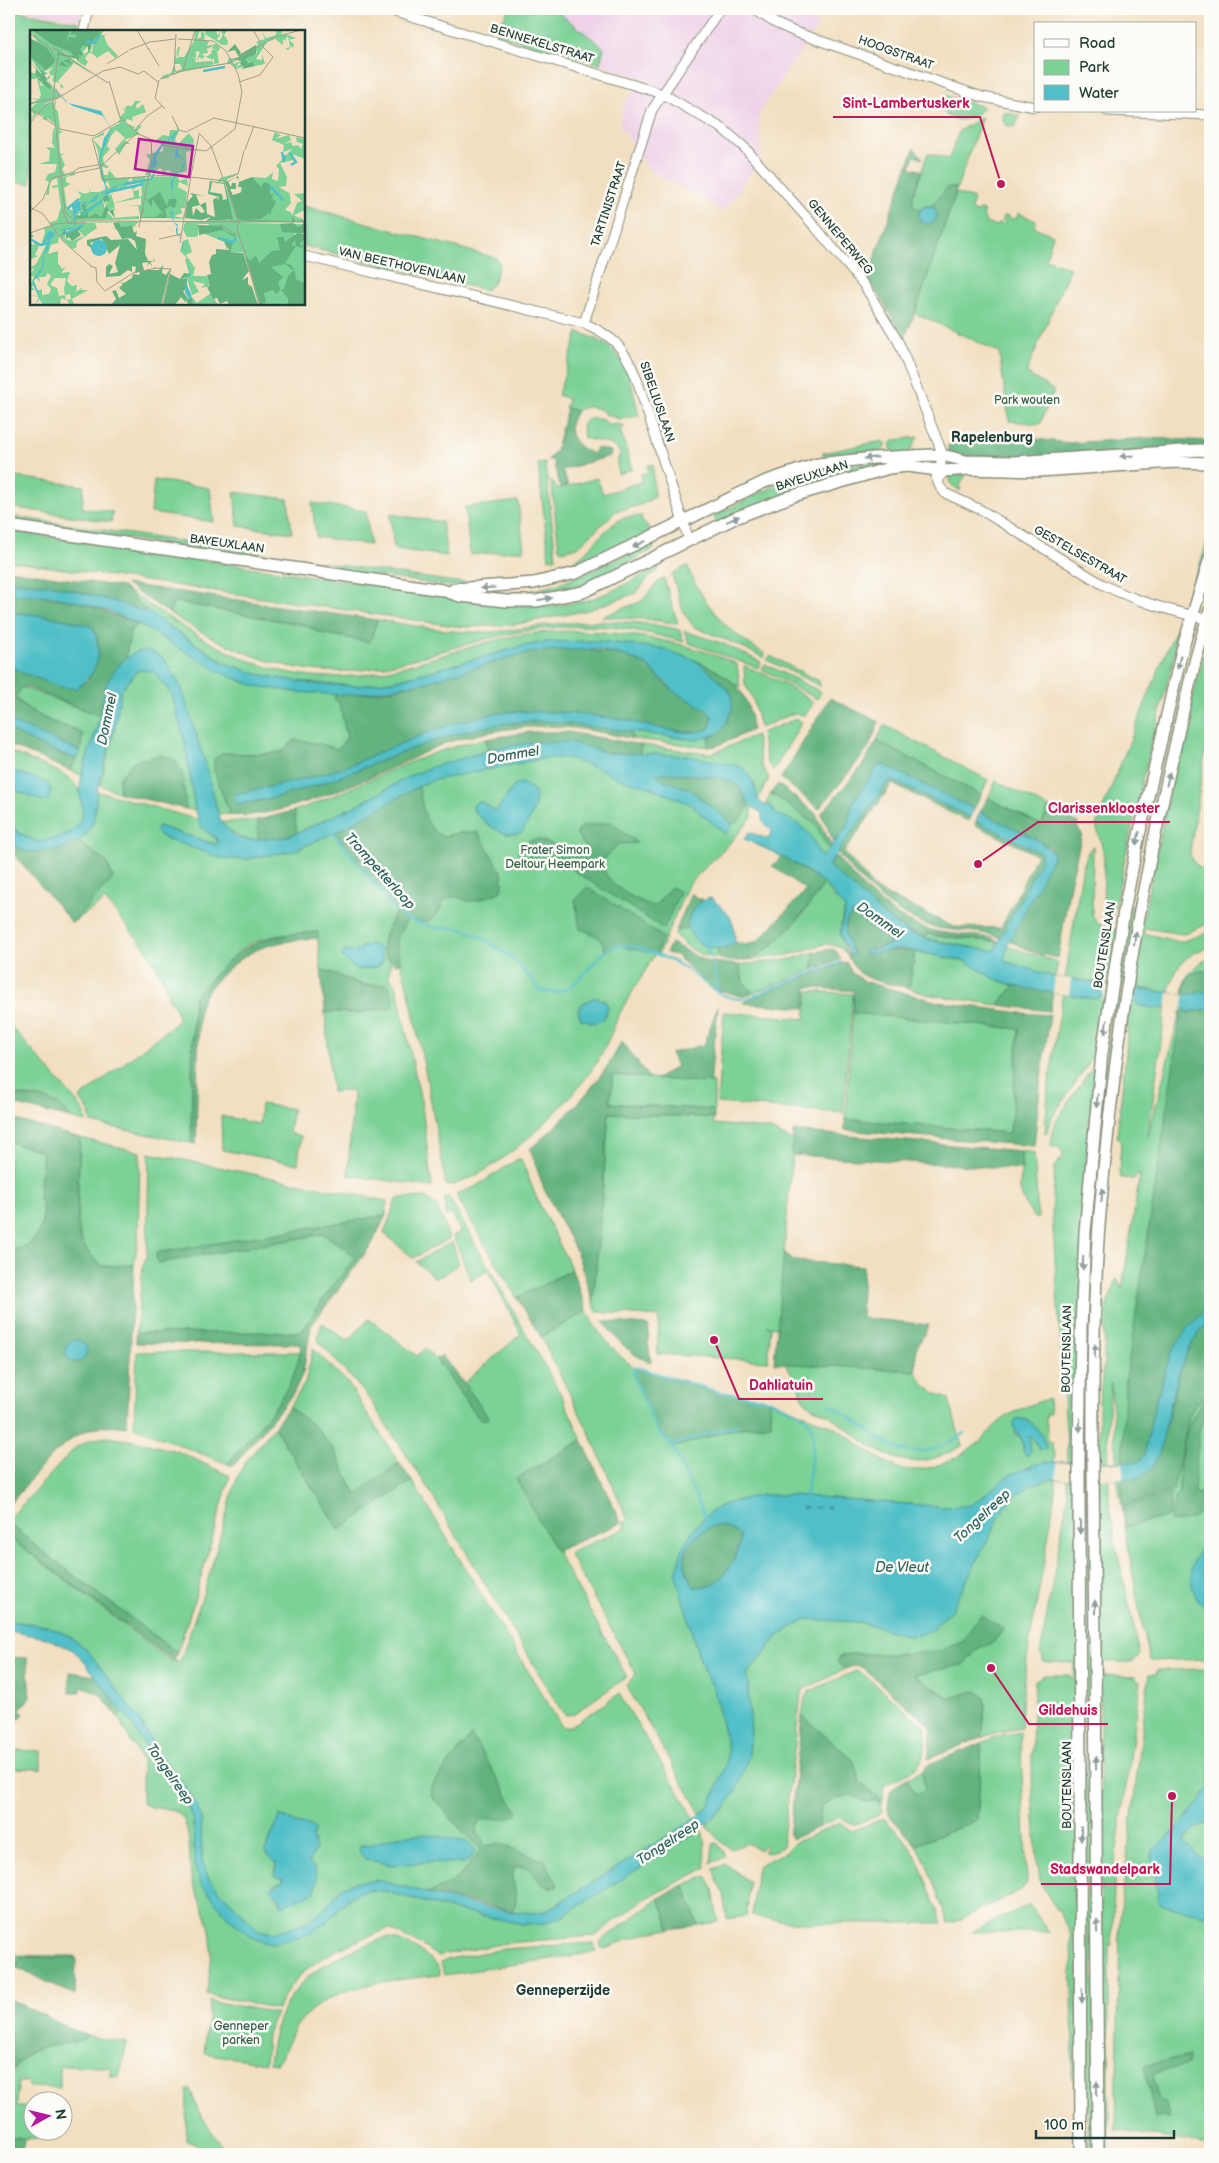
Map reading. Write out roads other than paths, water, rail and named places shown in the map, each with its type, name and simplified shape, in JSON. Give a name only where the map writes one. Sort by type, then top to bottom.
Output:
[{"type":"main road","name":"BAYEUXLAAN","points":[[442,590],[505,587],[556,579],[601,562],[764,482],[818,464],[939,452],[966,461],[1014,462],[1198,450],[1210,451]]},
{"type":"main road","name":"BAYEUXLAAN","points":[[9,526],[442,590],[460,596],[506,601],[536,601],[583,592],[735,518],[793,496],[876,470],[908,466],[938,475],[967,469],[1039,472],[1175,462],[1210,463]]},
{"type":"main road","name":"BOUTENSLAAN","points":[[1081,2154],[1079,1463],[1080,1329],[1085,1232],[1094,1128],[1112,984],[1137,844],[1182,650],[1210,558]]},
{"type":"main road","points":[[1098,2154],[1094,1463],[1095,1313],[1099,1226],[1118,1045],[1139,913],[1159,815],[1197,654],[1209,617]]},
{"type":"street","points":[[84,30],[88,9]]},
{"type":"street","name":"BENNEKELSTRAAT","points":[[385,9],[663,94]]},
{"type":"street","name":"TARTINISTRAAT","points":[[584,323],[652,110],[720,9]]},
{"type":"street","name":"HOOGSTRAAT","points":[[754,9],[795,32],[982,96],[1034,107]]},
{"type":"street","name":"GENNEPERWEG","points":[[663,94],[715,124],[744,147],[864,285],[899,342],[939,452],[938,475]]},
{"type":"street","points":[[1132,112],[1210,115]]},
{"type":"street","name":"VAN BEETHOVENLAAN","points":[[305,256],[494,301]]},
{"type":"street","name":"SIBELIUSLAAN","points":[[494,301],[584,323],[602,331],[616,342],[628,356],[689,540]]},
{"type":"street","name":"GESTELSESTRAAT","points":[[938,475],[945,493],[981,510],[1118,592],[1158,607],[1193,616],[1209,617]]},
{"type":"water","points":[[928,206],[936,211],[937,215],[932,223],[928,224],[920,219],[919,215],[924,207]]},
{"type":"water","points":[[9,582],[52,585],[113,601],[149,613],[224,663],[261,675],[313,684],[358,686],[397,680],[523,646],[547,642],[597,641],[660,648],[695,660],[715,676],[732,695],[732,710],[724,727],[717,734],[697,740],[547,721],[506,723],[467,731],[429,743],[318,785],[279,796],[239,804],[233,799],[235,794],[342,768],[445,726],[488,715],[510,712],[574,714],[612,718],[687,732],[699,732],[708,729],[711,725],[712,716],[704,708],[676,693],[647,665],[623,655],[599,650],[553,650],[522,654],[422,683],[344,695],[296,692],[255,686],[221,673],[139,624],[111,612],[79,602],[50,596],[9,594]]},
{"type":"water","points":[[9,613],[51,617],[93,627],[98,646],[97,662],[83,683],[75,689],[61,687],[23,673],[9,665]]},
{"type":"water","name":"Dommel","points":[[139,651],[151,651],[164,659],[181,687],[205,762],[218,813],[223,825],[236,837],[246,840],[281,838],[295,834],[357,805],[412,775],[432,767],[497,748],[536,742],[570,742],[608,753],[688,756],[736,765],[744,769],[753,782],[758,799],[765,806],[769,804],[776,814],[793,821],[808,832],[821,857],[847,826],[853,802],[879,765],[884,765],[974,809],[970,817],[892,780],[887,783],[828,866],[897,925],[916,936],[926,939],[994,951],[1041,859],[1041,853],[976,821],[980,812],[1036,839],[1053,852],[1053,857],[1007,946],[1004,961],[1055,977],[1184,995],[1210,991],[1210,1009],[1187,1012],[1181,1007],[1167,1005],[1160,1009],[1140,1006],[1129,998],[1107,995],[1094,999],[1023,988],[995,979],[965,961],[902,949],[865,954],[864,950],[877,949],[894,943],[853,913],[846,922],[845,927],[849,944],[854,954],[850,956],[840,935],[845,908],[825,884],[813,875],[784,858],[744,839],[749,832],[768,839],[772,831],[762,821],[762,813],[751,806],[737,785],[714,777],[657,774],[660,779],[689,789],[733,824],[725,834],[690,804],[649,787],[617,778],[603,770],[567,758],[546,758],[435,780],[419,786],[334,833],[293,851],[246,859],[223,859],[160,836],[155,830],[158,826],[217,845],[218,843],[216,838],[202,828],[195,810],[185,742],[172,695],[153,671],[138,670],[121,690],[115,727],[97,791],[94,819],[88,833],[78,841],[58,850],[27,852],[11,843],[9,841],[9,824],[19,833],[38,842],[64,835],[73,830],[80,821],[82,816],[81,777],[100,716],[107,683],[122,662]]},
{"type":"water","points":[[9,721],[80,751],[76,759],[46,748],[9,730]]},
{"type":"water","points":[[9,769],[47,783],[51,790],[49,800],[43,801],[9,788]]},
{"type":"water","points":[[522,783],[533,789],[535,806],[522,832],[509,834],[495,829],[473,809],[474,804],[480,801],[496,811],[515,784]]},
{"type":"water","points":[[711,898],[723,908],[730,918],[734,929],[735,944],[723,948],[704,946],[694,939],[690,933],[688,922],[692,911],[701,902]]},
{"type":"water","points":[[370,944],[381,949],[383,961],[378,967],[357,970],[342,957],[344,951],[355,951]]},
{"type":"water","points":[[593,998],[605,1001],[608,1007],[603,1020],[595,1023],[581,1019],[578,1012],[582,1004]]},
{"type":"water","name":"De Vleut","points":[[1210,1307],[1210,1321],[1189,1349],[1182,1365],[1171,1400],[1159,1453],[1153,1466],[1147,1473],[1129,1479],[1071,1478],[1043,1481],[1017,1494],[1005,1506],[952,1609],[933,1629],[919,1635],[910,1636],[859,1622],[806,1619],[780,1634],[747,1674],[751,1732],[749,1755],[737,1789],[723,1810],[687,1838],[563,1916],[543,1924],[523,1924],[450,1909],[385,1891],[368,1890],[349,1898],[329,1920],[309,1934],[274,1943],[263,1942],[252,1937],[229,1919],[201,1884],[195,1868],[193,1821],[188,1806],[182,1795],[153,1760],[131,1722],[86,1664],[73,1650],[46,1638],[9,1631],[9,1621],[47,1626],[69,1636],[88,1651],[137,1716],[160,1757],[180,1779],[197,1805],[201,1817],[202,1862],[210,1881],[258,1930],[273,1933],[305,1924],[324,1910],[342,1888],[358,1881],[385,1881],[467,1903],[513,1912],[532,1913],[546,1911],[695,1819],[710,1805],[726,1764],[728,1751],[714,1689],[705,1673],[698,1654],[676,1575],[681,1553],[692,1531],[709,1513],[720,1506],[761,1495],[792,1495],[946,1507],[972,1505],[1009,1475],[1043,1462],[1138,1462],[1144,1456],[1155,1405],[1170,1355],[1189,1326]],"holes":[[[713,1526],[724,1526],[740,1535],[736,1556],[724,1575],[714,1585],[694,1587],[685,1568],[684,1559],[689,1544],[703,1531]]]},
{"type":"water","points":[[76,1340],[84,1343],[87,1351],[84,1359],[76,1362],[68,1359],[65,1351],[68,1343]]},
{"type":"water","points":[[1016,1419],[1027,1420],[1035,1426],[1046,1445],[1045,1450],[1039,1449],[1036,1442],[1029,1436],[1031,1450],[1028,1455],[1025,1455],[1022,1440],[1013,1426]]},
{"type":"water","points":[[1210,1544],[1210,1557],[1205,1559],[1207,1566],[1202,1568],[1210,1588],[1210,1611],[1198,1600],[1194,1593],[1191,1577],[1194,1561],[1198,1553]]},
{"type":"water","points":[[1210,1787],[1210,1822],[1198,1827],[1185,1839],[1184,1843],[1210,1865],[1210,1916],[1161,1905],[1152,1856],[1153,1852],[1185,1820]]},
{"type":"water","points":[[280,1815],[296,1823],[311,1826],[316,1830],[312,1837],[316,1848],[309,1862],[315,1869],[317,1878],[315,1892],[282,1906],[279,1897],[271,1887],[283,1882],[283,1878],[275,1876],[276,1863],[265,1852]]},
{"type":"water","points":[[425,1834],[468,1842],[475,1852],[466,1863],[428,1862],[393,1865],[365,1859],[358,1850],[360,1846],[370,1845],[398,1836]]},
{"type":"waterway","name":"Trompetterloop","points":[[333,833],[396,911],[408,919],[435,928],[463,929],[485,939],[515,960],[540,990],[553,993],[564,990],[584,975],[600,956],[609,949],[618,946],[646,950],[667,959],[685,968],[721,994],[741,999],[755,996],[773,987],[841,962]]},
{"type":"waterway","points":[[707,947],[710,957]]},
{"type":"waterway","points":[[713,965],[718,991]]},
{"type":"waterway","points":[[705,1517],[672,1445],[658,1432],[634,1378],[635,1367],[719,1392],[757,1398]]},
{"type":"waterway","points":[[759,1398],[770,1400],[793,1411]]},
{"type":"waterway","points":[[828,1404],[892,1446],[907,1451],[923,1451],[942,1446],[965,1433]]},
{"type":"waterway","points":[[796,1412],[802,1415],[810,1424],[813,1436],[810,1472],[805,1496]]},
{"type":"waterway","points":[[672,1445],[737,1425]]},
{"type":"place","name":"Sint-Lambertuskerk","points":[[1001,184]]},
{"type":"place","name":"Clarissenklooster","points":[[978,864]]},
{"type":"place","name":"Dahliatuin","points":[[714,1340]]},
{"type":"place","name":"Gildehuis","points":[[991,1668]]},
{"type":"place","name":"Stadswandelpark","points":[[1172,1796]]},
{"type":"district","name":"Rapelenburg","points":[[992,437]]},
{"type":"district","name":"Genneperzijde","points":[[563,1990]]},
{"type":"park label","name":"Park wouten","points":[[1027,400]]},
{"type":"park label","name":"Frater Simon Deltour Heempark","points":[[555,857]]},
{"type":"park label","name":"Genneper parken","points":[[241,2033]]},
{"type":"water label","name":"Tongelreep","points":[[982,1516]]},
{"type":"water label","name":"Tongelreep","points":[[170,1774]]},
{"type":"water label","name":"Tongelreep","points":[[668,1842]]}]
